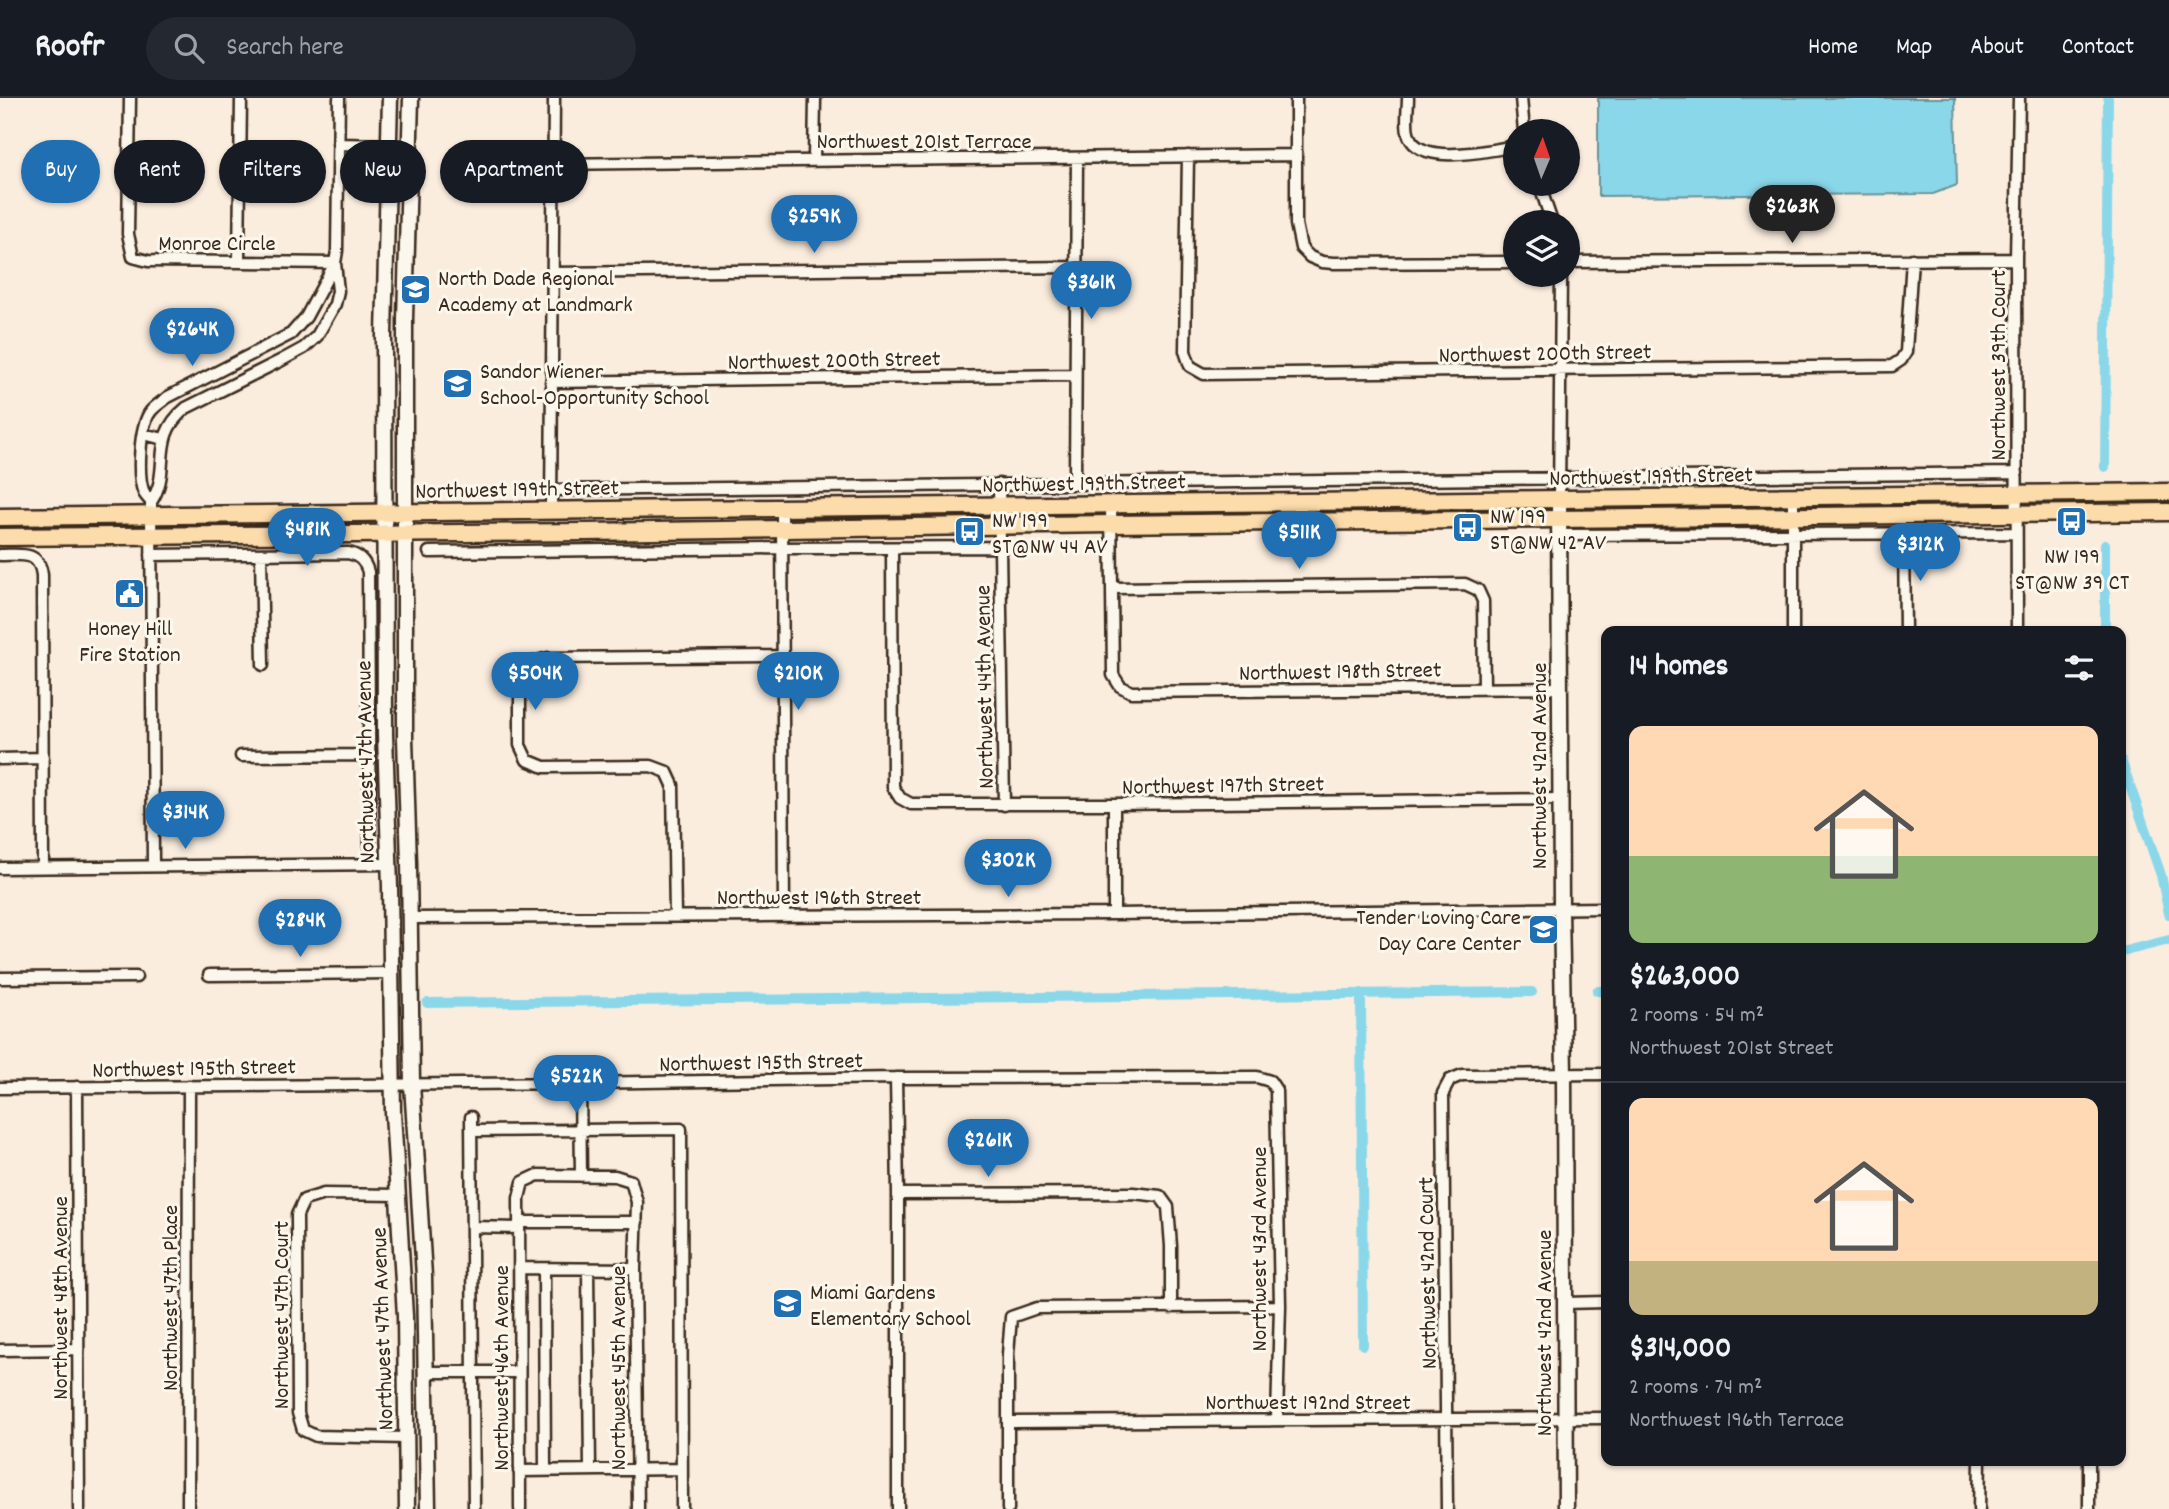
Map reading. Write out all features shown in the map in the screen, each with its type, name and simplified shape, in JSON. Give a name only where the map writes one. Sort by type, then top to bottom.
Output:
[{"type":"main road","name":"Northwest 47th Avenue","points":[[389,140],[390,98]]},
{"type":"main road","name":"Northwest 47th Avenue","points":[[411,98],[405,513],[405,738],[411,918],[412,1084],[424,1276],[428,1509]]},
{"type":"main road","name":"Northwest 47th Avenue","points":[[388,203],[384,326],[385,754],[390,864],[392,1085],[406,1343],[407,1509]]},
{"type":"main road","points":[[388,203],[399,224],[408,232]]},
{"type":"main road","name":"Northwest 199th Street","points":[[0,517],[151,508],[405,513],[2169,492]]},
{"type":"main road","name":"Northwest 42nd Avenue","points":[[1559,499],[1566,1509]]},
{"type":"main road","name":"Northwest 199th Street","points":[[0,537],[1112,524],[1558,527],[1793,517],[2169,512]]},
{"type":"main road","points":[[390,864],[400,868],[410,884]]},
{"type":"main road","points":[[406,1343],[416,1362],[427,1372]]},
{"type":"main road","points":[[407,1438],[418,1446],[428,1463]]},
{"type":"street","name":"Monroe Circle","points":[[130,98],[128,234],[133,257],[148,261],[335,263]]},
{"type":"street","points":[[239,261],[241,98]]},
{"type":"street","points":[[153,866],[151,508],[160,479],[164,439],[170,425],[187,408],[304,348],[317,336],[327,321],[338,291],[335,263],[339,98]]},
{"type":"street","points":[[553,140],[554,98]]},
{"type":"street","points":[[814,160],[815,98]]},
{"type":"street","points":[[1296,98],[1296,224],[1301,248],[1310,257],[1334,263],[1503,262]]},
{"type":"street","points":[[1408,98],[1408,134],[1415,146],[1431,154],[1503,148]]},
{"type":"street","points":[[1521,98],[1523,119]]},
{"type":"street","name":"Northwest 39th Court","points":[[2017,626],[2016,259],[2019,98]]},
{"type":"street","name":"Northwest 201st Terrace","points":[[588,163],[1295,155]]},
{"type":"street","name":"Northwest 200th Street","points":[[1188,156],[1185,351],[1190,366],[1204,374],[1892,366],[1902,360],[1906,352],[1912,259]]},
{"type":"street","points":[[1075,484],[1077,158]]},
{"type":"street","points":[[551,510],[553,203]]},
{"type":"street","points":[[1580,262],[2016,259]]},
{"type":"street","points":[[151,508],[141,479],[143,434],[151,411],[168,397],[291,334],[306,317],[335,263]]},
{"type":"street","points":[[552,273],[1076,267]]},
{"type":"street","name":"Northwest 42nd Avenue","points":[[1559,499],[1561,287]]},
{"type":"street","points":[[272,344],[282,360]]},
{"type":"street","name":"Northwest 200th Street","points":[[551,382],[1075,374]]},
{"type":"street","points":[[143,434],[164,439]]},
{"type":"street","points":[[551,491],[2017,473]]},
{"type":"street","name":"Northwest 44th Avenue","points":[[999,484],[1004,805]]},
{"type":"street","points":[[1793,496],[1793,626]]},
{"type":"street","points":[[1111,504],[1112,589],[1465,584],[1478,590],[1483,600],[1484,688]]},
{"type":"street","points":[[782,508],[784,916]]},
{"type":"street","points":[[1558,527],[1793,535],[2016,533]]},
{"type":"street","points":[[1904,534],[1905,626]]},
{"type":"street","points":[[429,552],[1000,547]]},
{"type":"street","name":"Northwest 197th Street","points":[[892,548],[893,788],[900,798],[911,804],[1561,799]]},
{"type":"street","name":"Northwest 47th Avenue","points":[[261,554],[348,553],[362,559],[368,572],[370,864]]},
{"type":"street","points":[[151,555],[261,554],[263,665]]},
{"type":"street","points":[[0,555],[26,555],[36,559],[41,566],[43,867]]},
{"type":"street","name":"Northwest 198th Street","points":[[1112,589],[1113,675],[1120,686],[1131,692],[1561,688]]},
{"type":"street","points":[[675,916],[673,785],[667,772],[651,766],[544,767],[527,760],[520,745],[520,676],[529,663],[548,658],[782,656]]},
{"type":"street","points":[[241,756],[369,755]]},
{"type":"street","points":[[0,759],[43,758]]},
{"type":"street","points":[[1114,804],[1114,914]]},
{"type":"street","points":[[0,868],[390,864]]},
{"type":"street","name":"Northwest 196th Street","points":[[411,918],[1601,908]]},
{"type":"street","points":[[209,975],[391,973]]},
{"type":"street","points":[[0,978],[136,977]]},
{"type":"street","points":[[1564,1074],[1601,1074]]},
{"type":"street","name":"Northwest 42nd Court","points":[[1447,1509],[1443,1093],[1450,1080],[1462,1075],[1564,1074]]},
{"type":"street","name":"Northwest 195th Street","points":[[0,1088],[896,1078],[1257,1077],[1270,1082]]},
{"type":"street","points":[[896,1078],[898,1509]]},
{"type":"street","name":"Northwest 43rd Avenue","points":[[1270,1082],[1276,1090],[1280,1306],[1277,1419]]},
{"type":"street","points":[[580,1083],[581,1176]]},
{"type":"street","name":"Northwest 47th Place","points":[[188,1509],[189,1086]]},
{"type":"street","name":"Northwest 48th Avenue","points":[[77,1087],[79,1509]]},
{"type":"street","points":[[471,1117],[474,1509]]},
{"type":"street","points":[[471,1131],[681,1129],[682,1509]]},
{"type":"street","name":"Northwest 46th Avenue","points":[[520,1509],[519,1198],[523,1182],[538,1175],[581,1176]]},
{"type":"street","name":"Northwest 45th Avenue","points":[[581,1176],[615,1176],[631,1181],[637,1202],[635,1269],[638,1509]]},
{"type":"street","points":[[898,1194],[1133,1193],[1160,1196],[1168,1207],[1171,1308]]},
{"type":"street","name":"Northwest 47th Court","points":[[398,1195],[324,1194],[303,1200],[297,1215],[298,1413],[303,1430],[316,1436],[407,1438]]},
{"type":"street","points":[[472,1227],[637,1224]]},
{"type":"street","points":[[519,1268],[635,1269]]},
{"type":"street","points":[[544,1269],[545,1471]]},
{"type":"street","points":[[589,1269],[590,1470]]},
{"type":"street","points":[[1565,1303],[1601,1302]]},
{"type":"street","points":[[1008,1509],[1008,1354],[1011,1317],[1037,1308],[1280,1306]]},
{"type":"street","points":[[0,1350],[78,1349]]},
{"type":"street","points":[[427,1372],[519,1372]]},
{"type":"street","name":"Northwest 192nd Street","points":[[1009,1422],[1601,1418]]},
{"type":"street","points":[[1979,1509],[1980,1466]]},
{"type":"street","points":[[2089,1466],[2089,1509]]},
{"type":"street","points":[[519,1471],[682,1469]]},
{"type":"water","points":[[1598,98],[1955,98],[1957,185],[1933,194],[1598,196]]},
{"type":"waterway","points":[[2105,467],[2108,98]]},
{"type":"waterway","points":[[2105,544],[2105,626]]},
{"type":"waterway","points":[[2126,774],[2161,875],[2169,914]]},
{"type":"waterway","points":[[2126,951],[2169,940]]},
{"type":"waterway","points":[[427,1003],[1532,992]]},
{"type":"waterway","points":[[1361,993],[1363,1345]]},
{"type":"place","name":"North Dade Regional Academy at Landmark","points":[[415,290]]},
{"type":"place","name":"Sandor Wiener School-Opportunity School","points":[[457,383]]},
{"type":"place","name":"NW 199 ST@NW 39 CT","points":[[2072,521]]},
{"type":"place","name":"NW 199 ST@NW 42 AV","points":[[1467,528]]},
{"type":"place","name":"NW 199 ST@NW 44 AV","points":[[969,532]]},
{"type":"place","name":"Honey Hill Fire Station","points":[[130,593]]},
{"type":"place","name":"Tender Loving Care Day Care Center","points":[[1544,929]]},
{"type":"place","name":"Miami Gardens Elementary School","points":[[787,1304]]}]
